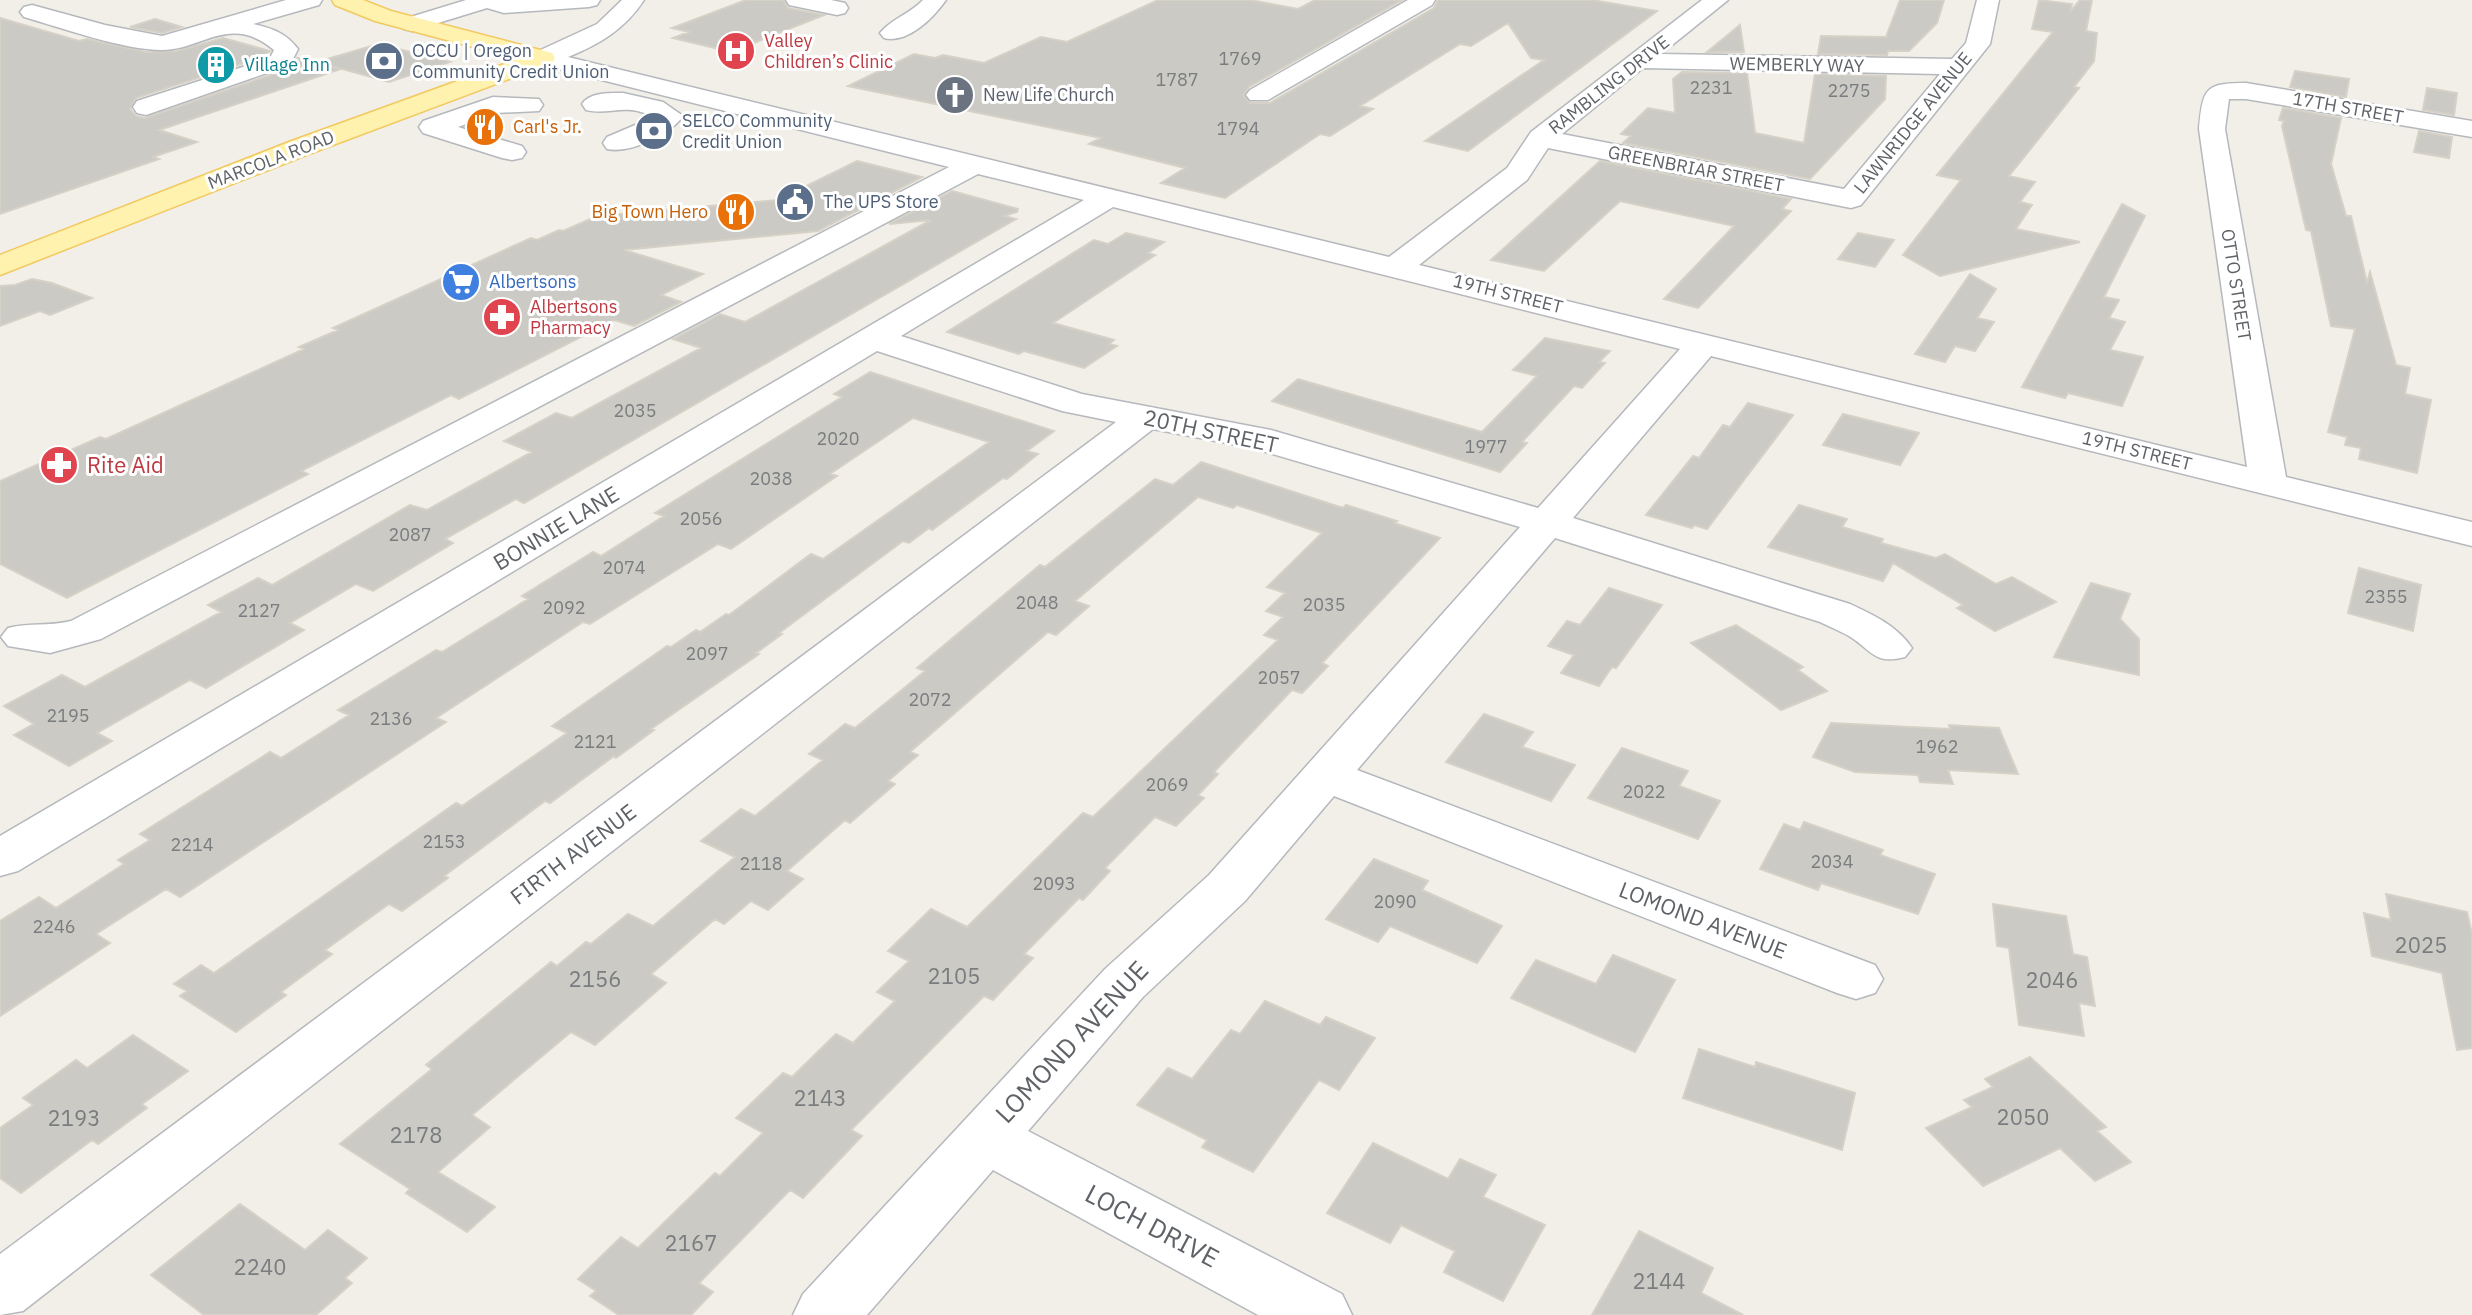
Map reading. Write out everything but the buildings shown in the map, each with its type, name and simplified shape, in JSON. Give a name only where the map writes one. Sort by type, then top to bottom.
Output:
[{"type":"main road","points":[[343,0],[412,24],[543,58]]},
{"type":"main road","name":"MARCOLA ROAD","points":[[0,266],[314,142],[543,58]]},
{"type":"street","points":[[32,12],[151,43],[175,41],[311,0]]},
{"type":"street","points":[[412,24],[486,0],[515,6],[589,0]]},
{"type":"street","points":[[543,58],[611,25],[625,13],[633,0]]},
{"type":"street","points":[[797,0],[837,8]]},
{"type":"street","points":[[892,33],[921,16],[935,0]]},
{"type":"street","points":[[1259,95],[1424,0]]},
{"type":"street","name":"LAWNRIDGE AVENUE","points":[[1851,199],[1978,44],[1988,0]]},
{"type":"street","points":[[1683,2],[1714,3]]},
{"type":"street","name":"RAMBLING DRIVE","points":[[1396,267],[1517,174],[1541,138],[1637,60],[1714,3]]},
{"type":"street","points":[[146,107],[281,60],[286,49],[281,41],[261,33],[224,26]]},
{"type":"street","name":"19TH STREET","points":[[543,58],[963,154],[1112,196],[2472,534]]},
{"type":"street","name":"WEMBERLY WAY","points":[[1637,60],[1957,67]]},
{"type":"street","name":"17TH STREET","points":[[2223,91],[2287,97],[2472,129]]},
{"type":"street","name":"OTTO STREET","points":[[2223,91],[2215,97],[2212,129],[2268,483]]},
{"type":"street","points":[[595,104],[609,99],[620,100],[661,110],[670,116],[662,124],[617,143]]},
{"type":"street","points":[[512,152],[432,127],[493,105],[530,107]]},
{"type":"street","name":"GREENBRIAR STREET","points":[[1541,138],[1851,199]]},
{"type":"street","points":[[23,637],[50,640],[86,630],[963,154]]},
{"type":"street","name":"BONNIE LANE","points":[[0,859],[1112,196]]},
{"type":"street","name":"20TH STREET","points":[[874,339],[1075,403],[1258,438],[1548,523]]},
{"type":"street","name":"LOMOND AVENUE","points":[[826,1315],[1124,983],[1227,888],[1704,343]]},
{"type":"street","name":"FIRTH AVENUE","points":[[0,1291],[1145,417]]},
{"type":"street","points":[[1548,523],[1835,613],[1866,628],[1890,648]]},
{"type":"street","name":"LOMOND AVENUE","points":[[1325,775],[1856,979]]},
{"type":"street","name":"LOCH DRIVE","points":[[984,1136],[1319,1315]]},
{"type":"place","name":"Valley Children’s Clinic","points":[[736,51]]},
{"type":"place","name":"OCCU | Oregon Community Credit Union","points":[[384,61]]},
{"type":"place","name":"Village Inn","points":[[216,65]]},
{"type":"place","name":"New Life Church","points":[[955,95]]},
{"type":"place","name":"Carl's Jr.","points":[[485,127]]},
{"type":"place","name":"SELCO Community Credit Union","points":[[654,131]]},
{"type":"place","name":"The UPS Store","points":[[795,202]]},
{"type":"place","name":"Big Town Hero","points":[[736,212]]},
{"type":"place","name":"Albertsons","points":[[461,282]]},
{"type":"place","name":"Albertsons Pharmacy","points":[[502,317]]},
{"type":"place","name":"Rite Aid","points":[[59,465]]}]
